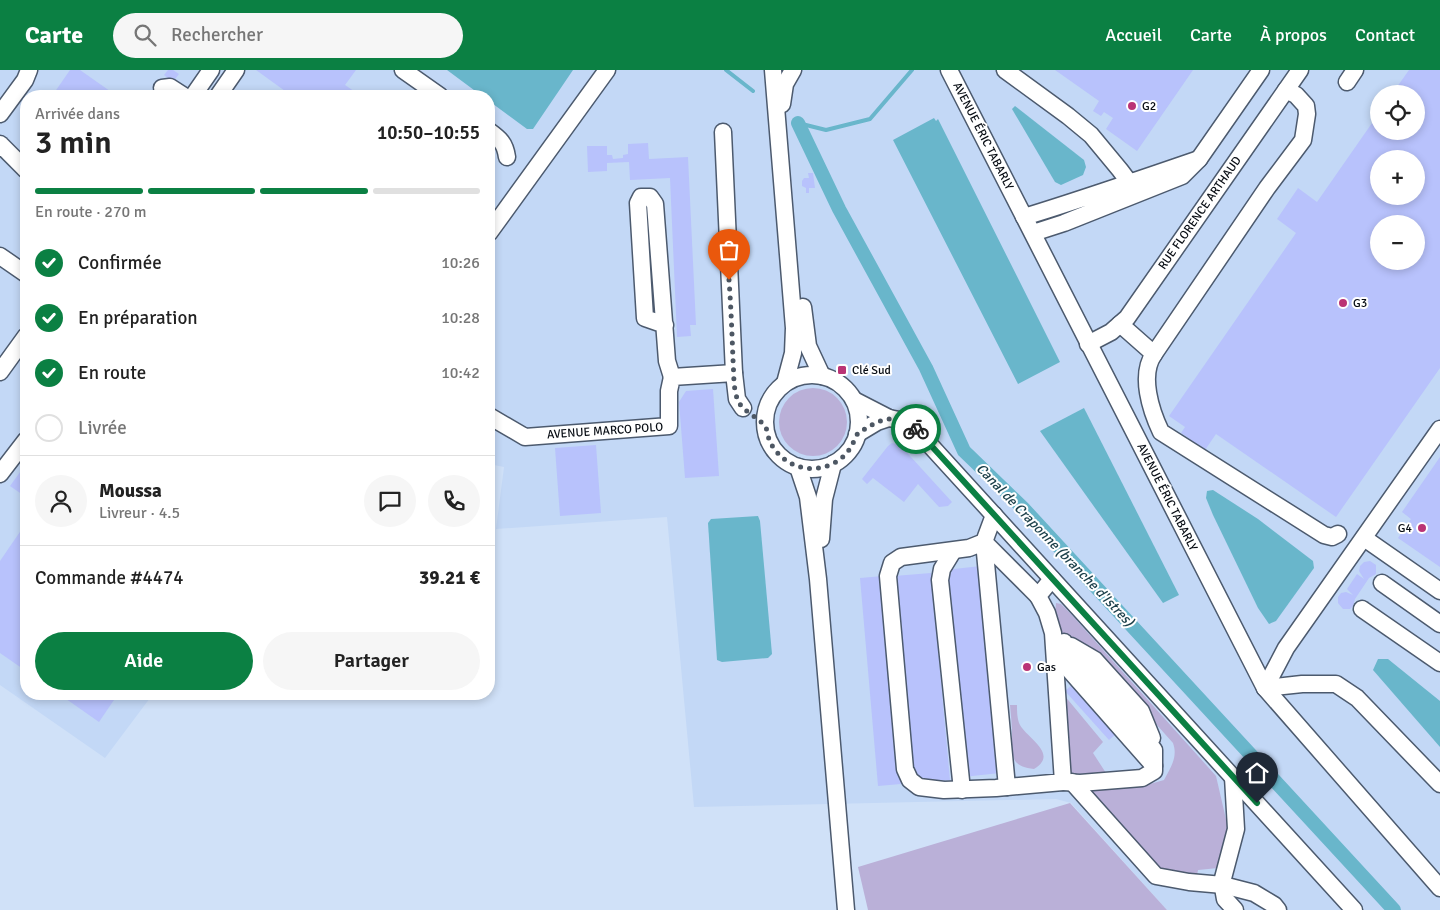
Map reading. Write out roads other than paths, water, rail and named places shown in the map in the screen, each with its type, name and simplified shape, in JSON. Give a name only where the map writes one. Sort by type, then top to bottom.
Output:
[{"type":"street","points":[[0,114],[25,80],[29,70]]},
{"type":"street","points":[[197,90],[211,70]]},
{"type":"street","points":[[403,70],[431,90]]},
{"type":"street","points":[[495,225],[608,70]]},
{"type":"street","points":[[773,70],[794,328],[793,353],[785,383]]},
{"type":"street","points":[[793,70],[785,84],[782,102],[790,148],[804,321],[808,346],[822,376]]},
{"type":"street","name":"AVENUE ÉRIC TABARLY","points":[[948,70],[1265,688],[1440,888]]},
{"type":"street","points":[[1005,70],[1068,116],[1091,136],[1131,189]]},
{"type":"street","points":[[1033,233],[1064,223],[1131,189],[1200,159],[1261,70]]},
{"type":"street","name":"RUE FLORENCE ARTHAUD","points":[[1088,344],[1115,328],[1127,318],[1300,70]]},
{"type":"street","points":[[221,90],[228,73]]},
{"type":"street","points":[[1286,90],[1296,95],[1306,106],[1307,114],[1303,140],[1267,188],[1152,358],[1146,373],[1152,413],[1161,432],[1324,535],[1332,537],[1338,534]]},
{"type":"street","points":[[722,132],[734,373],[737,399],[743,408],[765,428]]},
{"type":"street","points":[[495,136],[505,146],[507,157]]},
{"type":"street","points":[[0,144],[20,164]]},
{"type":"street","points":[[1024,217],[1131,189]]},
{"type":"street","points":[[665,325],[645,318],[638,203],[641,197],[650,196],[655,204],[665,325],[667,361],[672,377],[734,373]]},
{"type":"street","points":[[0,256],[20,270]]},
{"type":"street","points":[[642,267],[660,266]]},
{"type":"street","points":[[1115,328],[1152,358]]},
{"type":"street","points":[[0,372],[20,344]]},
{"type":"street","points":[[822,376],[841,384],[854,400],[858,411],[857,434],[852,446],[834,464],[810,469],[798,467],[786,461],[776,452],[765,428],[766,415],[769,404],[776,392],[785,383],[797,377],[822,376]]},
{"type":"street","name":"AVENUE MARCO POLO","points":[[495,420],[525,437],[669,426],[669,391],[672,377]]},
{"type":"street","points":[[854,400],[889,418],[909,422],[1354,910]]},
{"type":"street","points":[[743,408],[769,404]]},
{"type":"street","points":[[857,434],[877,422],[889,418]]},
{"type":"street","points":[[1265,688],[1286,648],[1440,429]]},
{"type":"street","points":[[0,474],[20,448]]},
{"type":"street","points":[[818,578],[824,499],[834,464]]},
{"type":"street","points":[[798,467],[808,497],[818,578],[846,910]]},
{"type":"street","points":[[994,515],[984,542],[1007,787]]},
{"type":"street","points":[[1364,538],[1440,591]]},
{"type":"street","points":[[984,542],[969,548],[953,551],[901,557],[892,563],[888,576],[905,769],[910,780],[919,787],[962,790],[1142,778],[1154,771],[1154,750],[1141,711],[1095,660],[1061,640]]},
{"type":"street","points":[[984,542],[1038,596],[1061,640],[1065,665],[1154,766]]},
{"type":"street","points":[[953,551],[942,569],[940,580],[962,790]]},
{"type":"street","points":[[1038,596],[1052,579]]},
{"type":"street","points":[[1382,583],[1440,624]]},
{"type":"street","points":[[1362,609],[1440,663]]},
{"type":"street","points":[[1061,640],[1068,782],[1156,876],[1189,882],[1223,885],[1254,893],[1274,905],[1278,910]]},
{"type":"street","points":[[1265,688],[1302,684],[1336,684],[1357,698],[1440,784]]},
{"type":"street","points":[[1233,777],[1236,829],[1223,885],[1225,899],[1235,910]]},
{"type":"waterway","name":"Canal de Craponne (branche d'Istres)","points":[[726,70],[753,91]]},
{"type":"waterway","points":[[798,123],[826,130],[870,119],[912,70]]},
{"type":"waterway","name":"Canal de Craponne (branche d'Istres)","points":[[798,123],[839,209],[926,368],[964,451],[1023,508],[1394,910]]},
{"type":"place","name":"G2","points":[[1132,106]]},
{"type":"place","name":"G3","points":[[1343,303]]},
{"type":"place","name":"Clé Sud","points":[[842,370]]},
{"type":"place","name":"G4","points":[[1422,528]]},
{"type":"place","name":"Gas","points":[[1027,667]]}]
